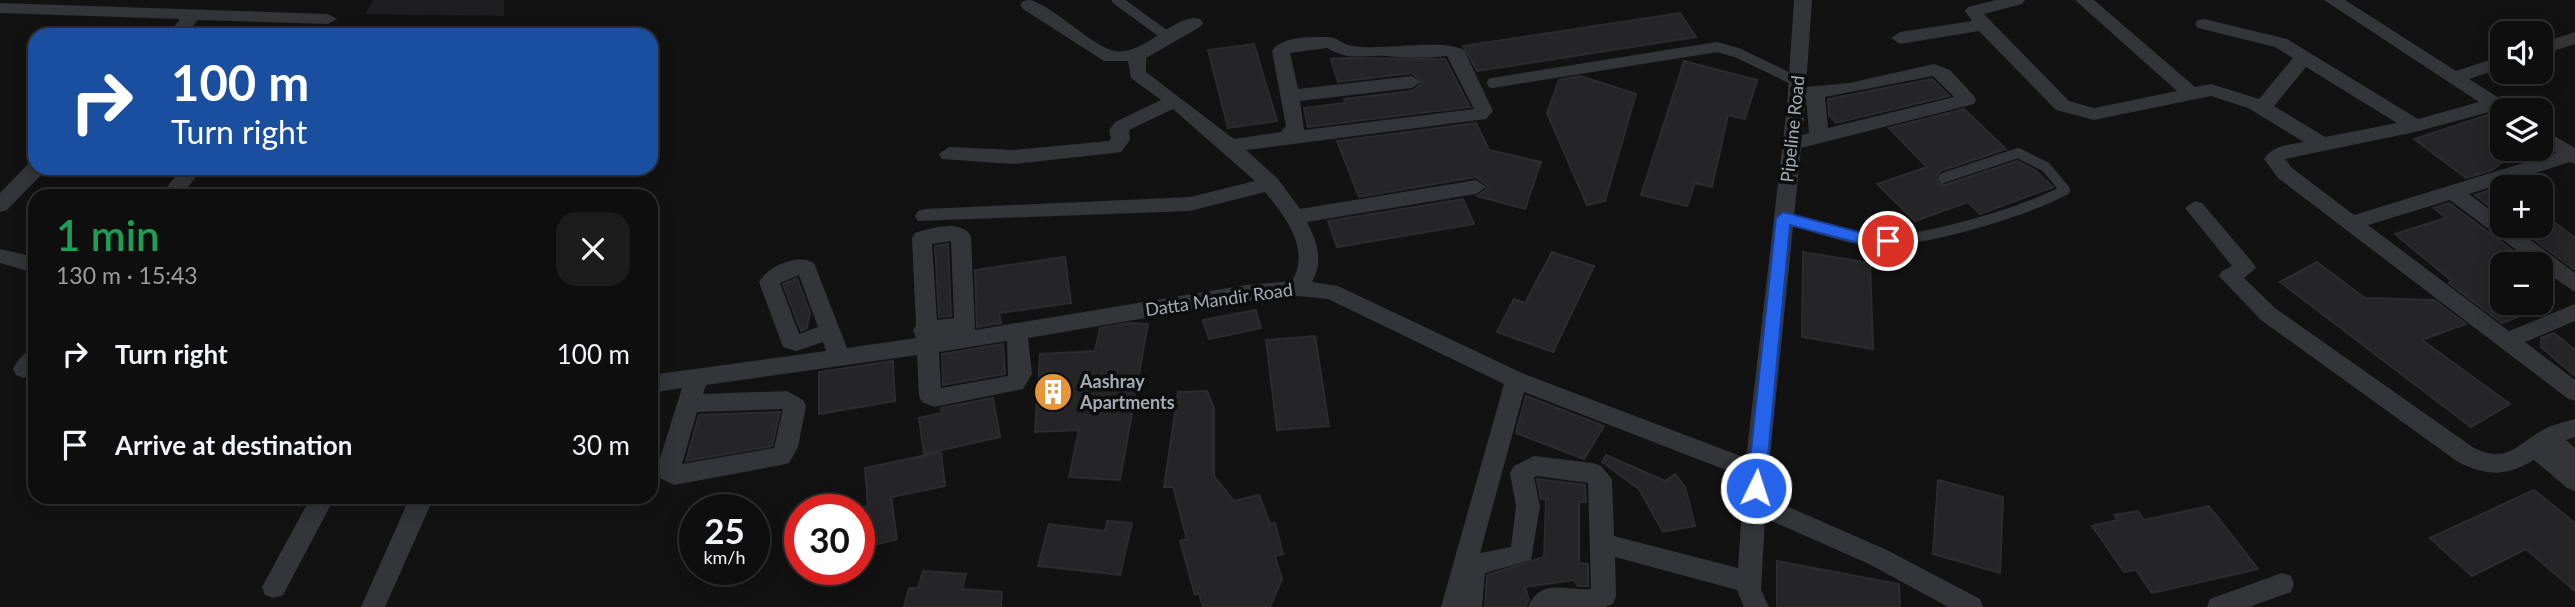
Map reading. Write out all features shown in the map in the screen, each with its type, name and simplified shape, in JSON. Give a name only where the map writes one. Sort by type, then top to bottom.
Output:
[{"type":"street","name":"Pipeline Road","points":[[1747,597],[1756,503],[1756,472],[1791,144],[1804,96],[1803,0]]},
{"type":"street","points":[[2016,0],[1974,12],[1983,25],[2063,106],[2078,113],[2094,114],[2211,90],[2224,91],[2322,144]]},
{"type":"street","points":[[2084,0],[2192,94]]},
{"type":"street","points":[[2333,0],[2490,100]]},
{"type":"street","points":[[1029,5],[1110,57],[1137,55],[1194,23]]},
{"type":"street","points":[[0,8],[328,19]]},
{"type":"street","points":[[182,28],[194,13]]},
{"type":"street","points":[[2204,24],[2263,37],[2305,56],[2415,125]]},
{"type":"street","points":[[1900,38],[1983,25]]},
{"type":"street","points":[[2553,45],[2575,38]]},
{"type":"street","points":[[1231,146],[1479,115],[1484,111],[1458,54],[1450,50],[1399,54],[1394,50],[1348,52],[1330,41],[1287,46],[1281,51],[1296,127],[1287,138]]},
{"type":"street","points":[[1137,55],[1137,74],[1231,146],[1271,184],[1294,217],[1302,230],[1309,268],[1298,288]]},
{"type":"street","points":[[2261,109],[2305,56]]},
{"type":"street","points":[[2457,77],[2490,66]]},
{"type":"street","points":[[1791,144],[1819,138],[1964,102],[1966,97],[1944,74],[1934,70],[1804,96],[1819,138]]},
{"type":"street","points":[[1291,96],[1412,82]]},
{"type":"street","points":[[949,154],[1013,157],[1114,147],[1121,140],[1118,130],[1122,126],[1175,101]]},
{"type":"street","points":[[2490,109],[2278,154],[2274,159],[2285,173],[2575,392]]},
{"type":"street","points":[[2553,142],[2574,156]]},
{"type":"street","points":[[2351,223],[2574,156]]},
{"type":"street","points":[[0,205],[29,175]]},
{"type":"street","points":[[176,189],[187,175]]},
{"type":"street","points":[[925,216],[1190,204],[1271,184]]},
{"type":"street","points":[[1294,217],[1476,187]]},
{"type":"street","points":[[2453,192],[2575,284]]},
{"type":"street","points":[[2195,208],[2246,268],[2229,276],[2268,314],[2455,447],[2486,465],[2506,466],[2541,443],[2575,428]]},
{"type":"street","points":[[965,332],[961,236],[956,233],[926,237],[920,240],[930,396],[934,398],[1015,383],[1021,374],[1017,331]]},
{"type":"street","points":[[0,256],[28,263]]},
{"type":"street","name":"Datta Mandir Road","points":[[658,383],[839,357],[965,332],[1017,331],[1246,293],[1298,288],[1331,292],[1516,380],[1756,472]]},
{"type":"street","points":[[2507,341],[2575,312]]},
{"type":"street","points":[[832,331],[839,357]]},
{"type":"street","points":[[690,403],[787,400],[795,406],[787,447],[781,456],[674,475],[668,471],[690,403],[692,378]]},
{"type":"street","points":[[658,459],[692,378]]},
{"type":"street","points":[[1453,607],[1516,380]]},
{"type":"street","points":[[2541,443],[2575,461]]},
{"type":"street","points":[[2541,443],[2575,481]]},
{"type":"street","points":[[1470,607],[1473,567],[1491,559],[1518,557],[1522,553],[1528,506],[1522,473],[1525,468],[1534,466],[1593,473],[1600,479],[1605,544],[1604,596],[1593,602],[1569,597],[1547,598],[1540,607]]},
{"type":"street","points":[[1756,503],[1878,557],[1970,607]]},
{"type":"street","points":[[274,587],[319,504]]},
{"type":"street","points":[[373,607],[419,504]]},
{"type":"street","points":[[1605,544],[1747,597]]},
{"type":"street","points":[[2219,607],[2282,584]]},
{"type":"lane","points":[[1117,0],[1168,37]]},
{"type":"lane","points":[[1492,83],[1717,47],[1738,53],[1804,96]]},
{"type":"lane","points":[[1783,218],[1866,239],[1888,241],[2007,211],[2066,190],[2064,183],[2051,172],[2018,153],[2011,153],[1943,178]]},
{"type":"shaded area","points":[[373,0],[504,0],[504,16],[365,14]]},
{"type":"building","points":[[1680,13],[1696,37],[1477,71],[1463,46]]},
{"type":"building","points":[[1254,44],[1277,121],[1228,128],[1208,50]]},
{"type":"building","points":[[1331,59],[1445,59],[1470,107],[1308,127],[1304,108],[1345,103],[1344,99],[1412,91],[1423,83],[1412,73],[1338,82]]},
{"type":"building","points":[[1684,61],[1757,80],[1745,119],[1728,115],[1712,187],[1695,183],[1687,206],[1641,195]]},
{"type":"building","points":[[1580,76],[1636,94],[1605,201],[1587,205],[1547,113],[1559,80]]},
{"type":"building","points":[[1932,79],[1949,96],[1836,123],[1829,115],[1828,99]]},
{"type":"building","points":[[1964,109],[2006,149],[1940,171],[1936,177],[1938,183],[1945,185],[2017,161],[2035,170],[2053,187],[1980,214],[1968,202],[1915,221],[1877,184],[1927,167],[1889,128]]},
{"type":"building","points":[[2487,115],[2490,117],[2490,161],[2502,163],[2492,170],[2466,178],[2414,139]]},
{"type":"building","points":[[1476,123],[1489,150],[1541,162],[1525,209],[1477,196],[1489,187],[1476,177],[1359,197],[1337,141]]},
{"type":"building","points":[[2490,190],[2490,207],[2475,195]]},
{"type":"building","points":[[1463,199],[1474,224],[1337,247],[1328,221]]},
{"type":"building","points":[[2449,203],[2490,234],[2490,238],[2496,238],[2515,252],[2490,252],[2490,314],[2449,283],[2452,281],[2395,234],[2446,218],[2434,208]]},
{"type":"building","points":[[2553,221],[2575,238],[2575,270],[2532,238],[2553,238]]},
{"type":"building","points":[[948,244],[951,316],[939,317],[935,246]]},
{"type":"building","points":[[1552,252],[1594,266],[1553,352],[1497,332],[1514,299],[1525,303]]},
{"type":"building","points":[[1803,252],[1870,263],[1873,349],[1802,337]]},
{"type":"building","points":[[1065,257],[1071,303],[999,313],[1001,323],[977,327],[975,270]]},
{"type":"building","points":[[2317,262],[2365,298],[2434,300],[2466,324],[2422,340],[2510,404],[2471,427],[2280,282]]},
{"type":"building","points":[[797,278],[810,313],[807,328],[801,331],[783,284]]},
{"type":"building","points":[[1256,310],[1261,328],[1209,339],[1203,320]]},
{"type":"building","points":[[2491,315],[2523,315],[2502,323]]},
{"type":"building","points":[[1129,323],[1148,324],[1120,480],[1069,477],[1079,430],[1035,432],[1040,354],[1095,351],[1100,328]]},
{"type":"building","points":[[2554,333],[2575,350],[2575,376],[2541,347],[2541,338]]},
{"type":"building","points":[[1315,336],[1329,426],[1277,430],[1266,340]]},
{"type":"building","points":[[1003,344],[1005,374],[943,385],[942,354]]},
{"type":"building","points":[[893,361],[895,401],[819,414],[819,372]]},
{"type":"building","points":[[1207,391],[1214,408],[1214,476],[1234,501],[1259,495],[1270,524],[1275,523],[1283,554],[1275,556],[1282,579],[1270,607],[1203,607],[1199,593],[1195,595],[1180,541],[1187,539],[1173,487],[1164,487],[1178,392]]},
{"type":"building","points":[[1526,396],[1604,426],[1584,459],[1516,433]]},
{"type":"building","points":[[993,398],[1000,437],[924,454],[919,418],[942,413],[941,408]]},
{"type":"building","points":[[780,412],[772,446],[686,461],[699,415]]},
{"type":"building","points":[[941,452],[945,486],[891,497],[897,539],[875,545],[875,494],[867,494],[865,468]]},
{"type":"building","points":[[1606,455],[1665,481],[1675,474],[1685,487],[1695,526],[1663,532],[1639,489],[1602,462]]},
{"type":"building","points":[[1537,479],[1585,485],[1586,502],[1579,502],[1579,563],[1588,564],[1588,586],[1578,586],[1574,580],[1525,587],[1529,600],[1525,607],[1485,607],[1487,575],[1544,557],[1546,499],[1541,499]]},
{"type":"building","points":[[1938,480],[2003,497],[2000,573],[1933,554]]},
{"type":"building","points":[[2534,490],[2575,523],[2575,591],[2526,549],[2472,576],[2430,538]]},
{"type":"building","points":[[2209,506],[2258,569],[2152,593],[2136,570],[2124,572],[2092,526],[2118,520],[2114,515],[2138,511],[2144,520]]},
{"type":"building","points":[[1107,521],[1132,523],[1120,575],[1038,566],[1049,524],[1105,531]]},
{"type":"building","points":[[1777,561],[1899,584],[1900,607],[1777,607]]},
{"type":"building","points":[[923,571],[966,574],[962,589],[1002,592],[1001,607],[904,607],[909,588],[918,588]]},
{"type":"place","name":"Aashray Apartments","points":[[1053,392]]},
{"type":"route","points":[[1756,488],[1783,218],[1866,239],[1888,241]]}]
